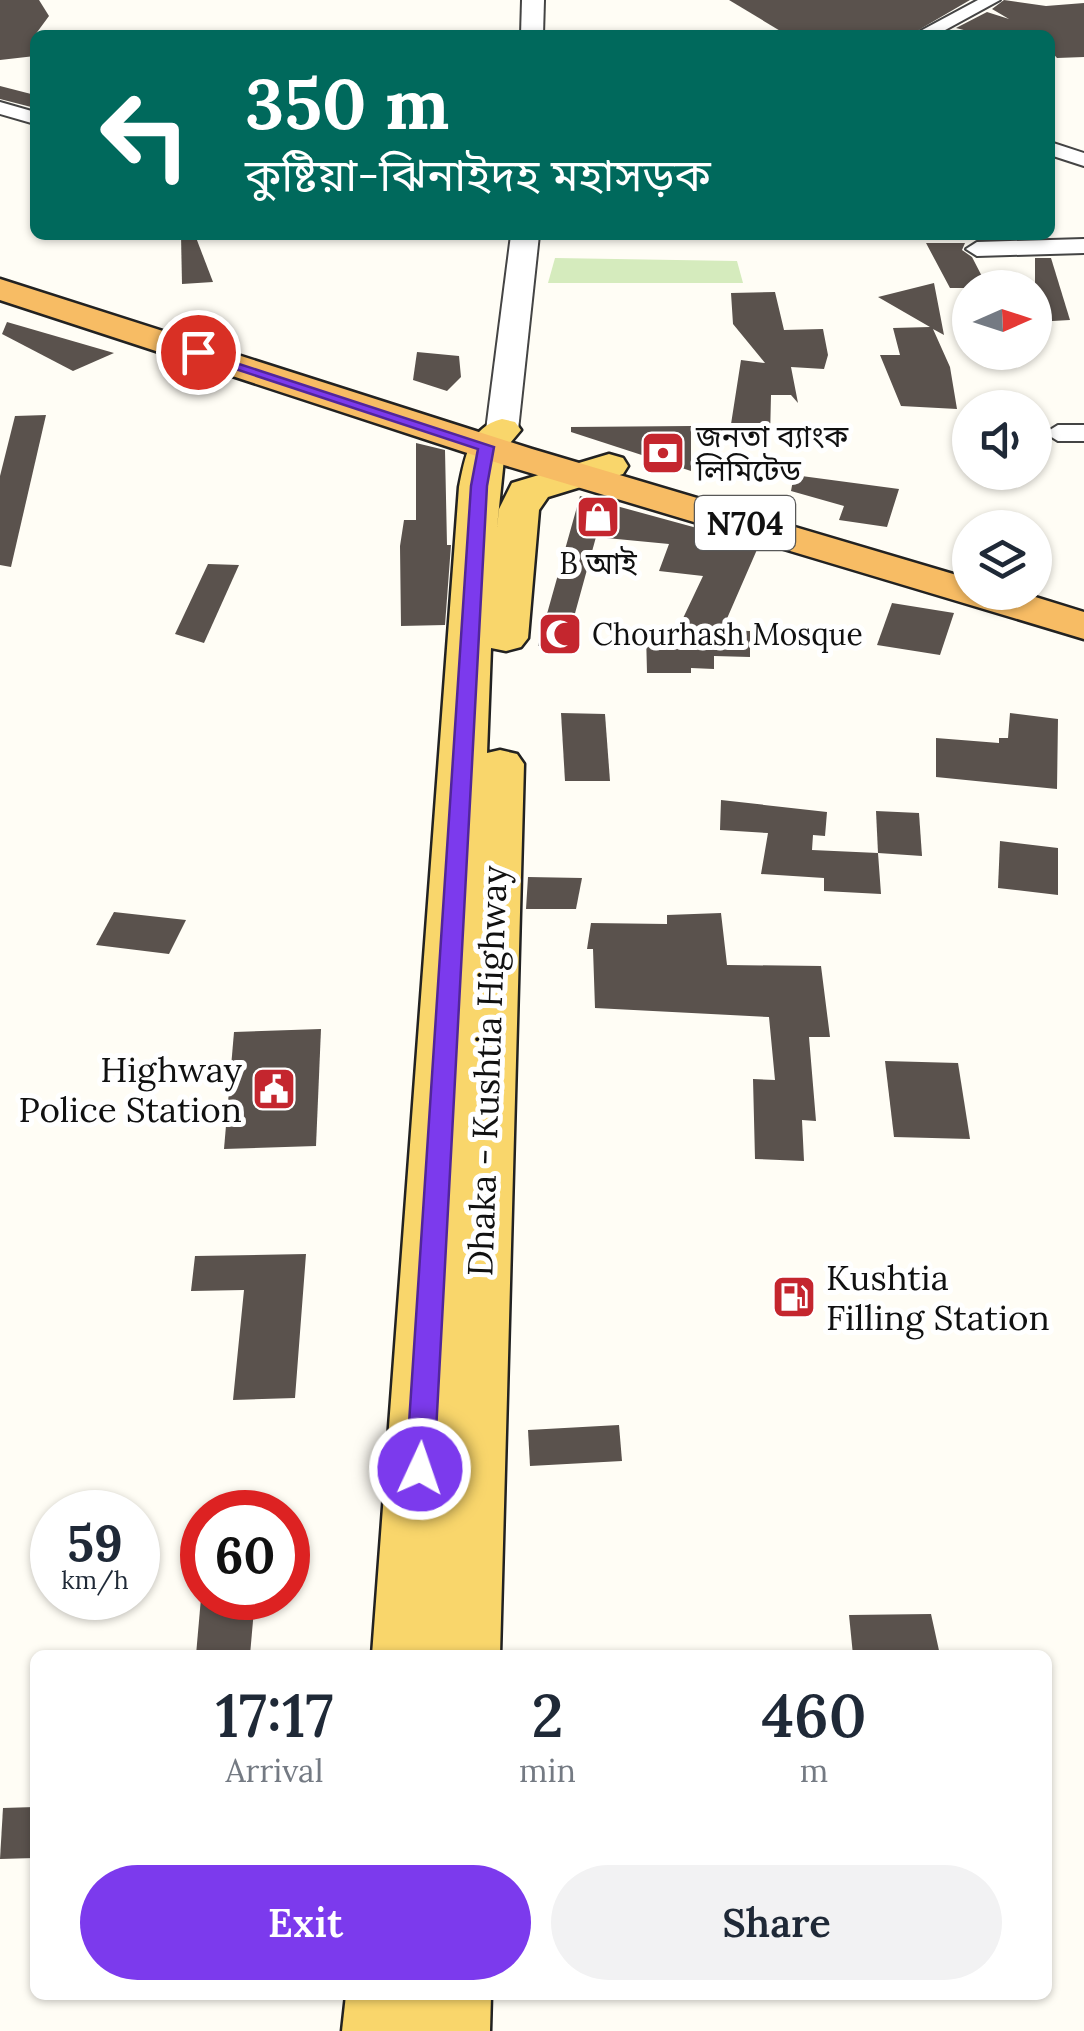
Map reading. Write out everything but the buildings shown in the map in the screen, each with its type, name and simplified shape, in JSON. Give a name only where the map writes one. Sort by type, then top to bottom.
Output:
[{"type":"highway","name":"N704","points":[[10,284],[353,380],[531,466],[952,586]]},
{"type":"highway","name":"N704","points":[[531,466],[952,567]]},
{"type":"highway","points":[[1052,595],[1084,604]]},
{"type":"highway","name":"N704","points":[[1031,610],[1084,626]]},
{"type":"main road","name":"Dhaka - Kushtia Highway","points":[[410,1650],[447,1432],[467,1028],[519,509],[531,466]]},
{"type":"main road","name":"Dhaka - Kushtia Highway","points":[[447,1432],[463,1650]]},
{"type":"main road","points":[[385,2031],[388,2000]]},
{"type":"main road","points":[[447,2031],[449,2000]]},
{"type":"street","points":[[532,0],[532,30]]},
{"type":"street","points":[[932,30],[991,0]]},
{"type":"street","points":[[0,108],[30,117]]},
{"type":"street","points":[[1055,150],[1084,160]]},
{"type":"street","points":[[525,240],[531,466]]},
{"type":"street","points":[[977,249],[1084,246]]},
{"type":"green space","points":[[555,258],[737,261],[743,283],[548,283]]},
{"type":"place","name":"জনতা ব্যাংক লিমিটেড","points":[[663,453]]},
{"type":"place","name":"B আই","points":[[598,517]]},
{"type":"place","name":"Chourhash Mosque","points":[[560,634]]},
{"type":"place","name":"Highway Police Station","points":[[274,1089]]},
{"type":"place","name":"Kushtia Filling Station","points":[[794,1297]]},
{"type":"route","points":[[198,352],[486,447],[479,486],[420,1469]]}]
